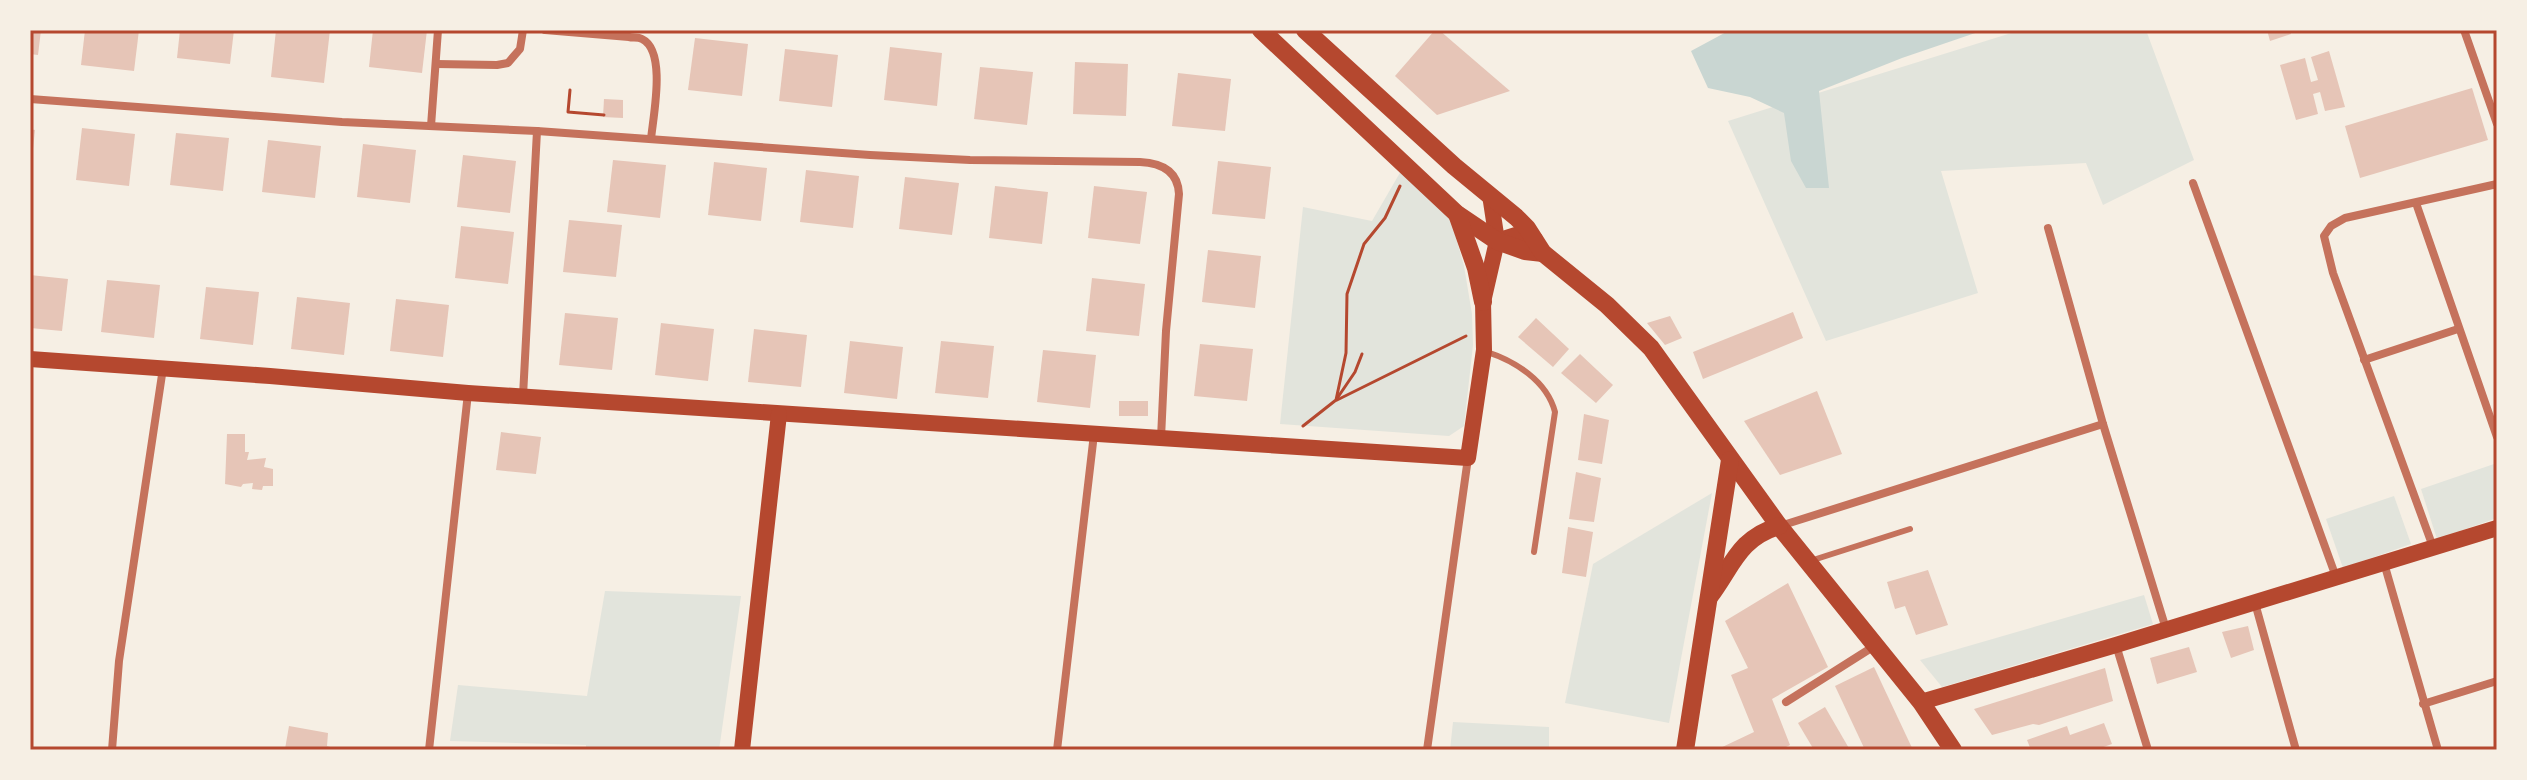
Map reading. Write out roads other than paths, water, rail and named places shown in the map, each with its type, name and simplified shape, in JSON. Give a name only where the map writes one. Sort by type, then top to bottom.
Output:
[{"type":"main road","points":[[1261,30],[1457,214],[1497,241],[1525,251],[1539,246]]},
{"type":"main road","points":[[1305,30],[1318,37],[1454,166],[1516,217],[1539,246],[1651,348],[1779,526],[1921,702],[1953,750]]},
{"type":"main road","points":[[1483,302],[1497,241],[1490,195]]},
{"type":"main road","points":[[30,359],[523,397],[1468,458],[1484,350],[1483,302],[1476,268],[1457,214]]},
{"type":"main road","points":[[742,750],[779,414]]},
{"type":"main road","points":[[1685,750],[1730,460]]},
{"type":"main road","points":[[1709,597],[1750,539],[1779,526]]},
{"type":"main road","points":[[1921,702],[2497,528]]},
{"type":"street","points":[[431,126],[438,30]]},
{"type":"street","points":[[436,64],[508,63],[520,49],[523,30]]},
{"type":"street","points":[[545,30],[629,37],[642,39],[649,45],[654,51],[657,67],[651,139]]},
{"type":"street","points":[[2464,30],[2497,124]]},
{"type":"street","points":[[30,99],[870,155],[970,160],[1140,162],[1165,168],[1173,173],[1179,194],[1166,331],[1161,438]]},
{"type":"street","points":[[523,397],[537,131]]},
{"type":"street","points":[[2193,183],[2336,577]]},
{"type":"street","points":[[2433,547],[2323,241],[2331,226],[2345,218],[2497,184]]},
{"type":"street","points":[[2416,203],[2497,437]]},
{"type":"street","points":[[2048,228],[2103,424],[2166,629]]},
{"type":"street","points":[[2364,360],[2458,329]]},
{"type":"street","points":[[112,750],[119,661],[163,368]]},
{"type":"street","points":[[429,750],[468,393]]},
{"type":"street","points":[[1779,526],[2103,424]]},
{"type":"street","points":[[1057,750],[1094,434]]},
{"type":"street","points":[[1427,750],[1468,458]]},
{"type":"street","points":[[2384,563],[2438,750]]},
{"type":"street","points":[[2255,603],[2296,750]]},
{"type":"street","points":[[1786,702],[1876,645]]},
{"type":"street","points":[[2116,645],[2148,750]]},
{"type":"street","points":[[2423,704],[2497,681]]},
{"type":"lane","points":[[1484,350],[1506,358],[1552,399],[1555,412],[1534,552]]},
{"type":"lane","points":[[1808,561],[1910,529]]}]
